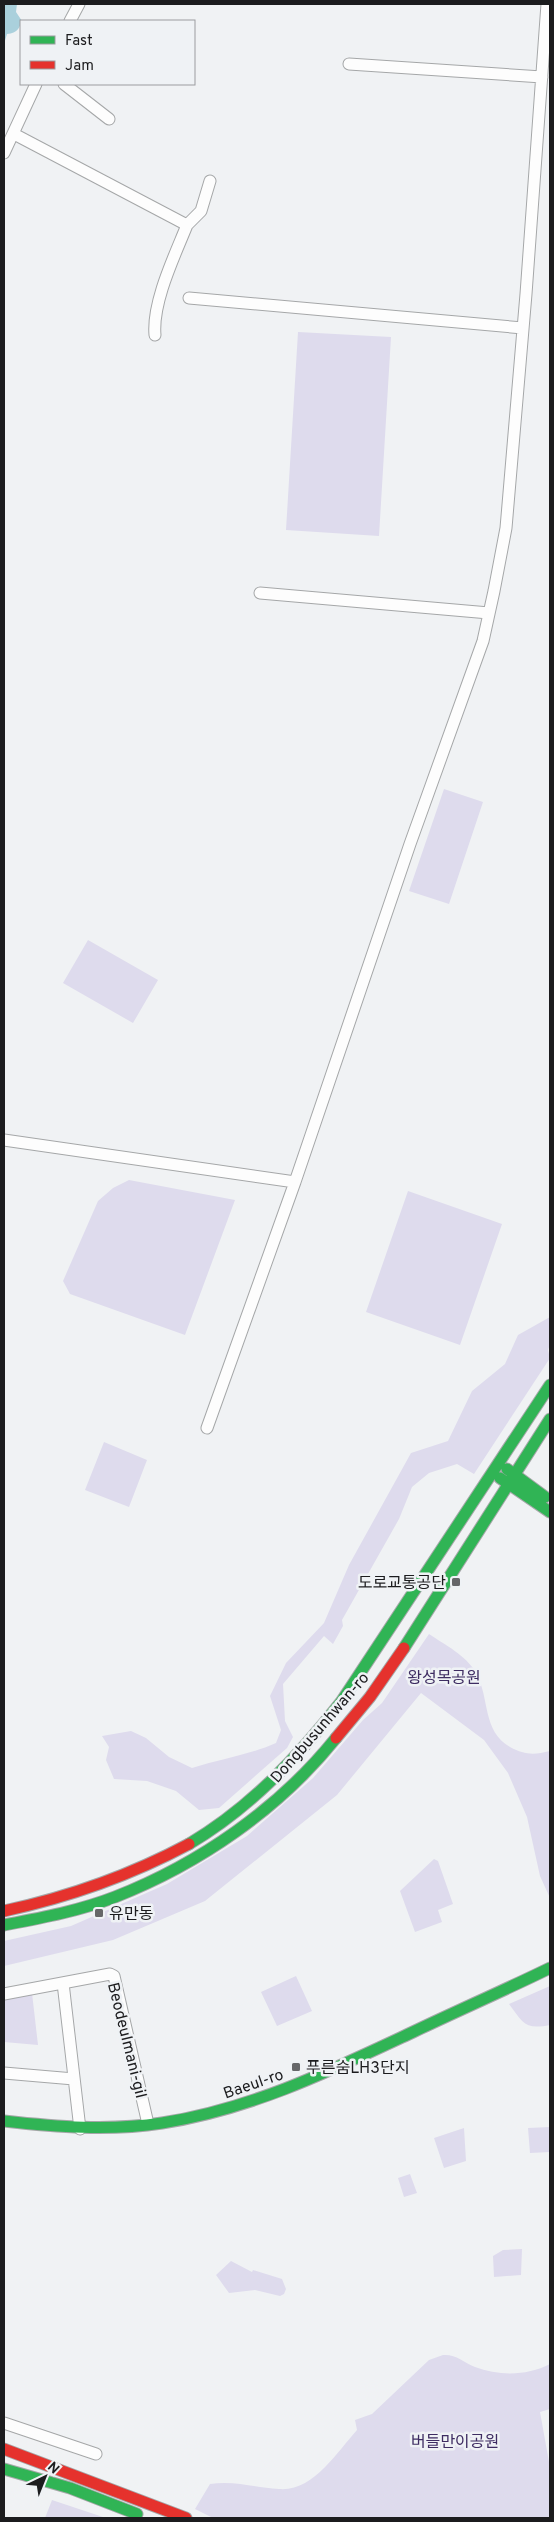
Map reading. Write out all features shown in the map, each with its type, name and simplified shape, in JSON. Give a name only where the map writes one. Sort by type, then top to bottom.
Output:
[{"type":"main road","name":"Dongbusunhwan-ro","points":[[4,1911],[37,1905],[83,1891],[162,1857],[213,1829],[277,1776],[328,1719],[356,1682],[550,1385]]},
{"type":"main road","name":"Dongbusunhwan-ro","points":[[4,1926],[40,1919],[88,1905],[149,1883],[199,1858],[260,1814],[296,1780],[371,1696],[550,1419]]},
{"type":"main road","points":[[496,1468],[550,1512]]},
{"type":"main road","points":[[511,1479],[550,1501]]},
{"type":"main road","name":"Baeul-ro","points":[[4,2121],[80,2129],[148,2124],[208,2115],[248,2104],[337,2068],[550,1968]]},
{"type":"main road","points":[[4,2449],[22,2454],[186,2518]]},
{"type":"main road","points":[[4,2469],[70,2488],[148,2518]]},
{"type":"street","points":[[71,20],[79,4]]},
{"type":"street","points":[[207,1428],[295,1182],[404,861],[483,641],[506,528],[547,4]]},
{"type":"street","points":[[349,64],[542,77]]},
{"type":"street","points":[[4,153],[36,85]]},
{"type":"street","points":[[65,85],[109,118]]},
{"type":"street","points":[[14,134],[187,224]]},
{"type":"street","points":[[155,335],[154,326],[160,301],[187,224],[201,211],[210,181]]},
{"type":"street","points":[[189,298],[523,328]]},
{"type":"street","points":[[260,593],[489,613]]},
{"type":"street","points":[[4,1140],[295,1182]]},
{"type":"street","name":"Beodeulmani-gil","points":[[4,1994],[110,1974],[116,1978],[148,2124]]},
{"type":"street","points":[[62,1983],[80,2129]]},
{"type":"street","points":[[4,2074],[74,2079]]},
{"type":"street","points":[[4,2423],[96,2454]]},
{"type":"green space","points":[[298,332],[391,337],[379,536],[286,530]]},
{"type":"green space","points":[[444,789],[483,802],[449,904],[409,891]]},
{"type":"green space","points":[[88,940],[158,980],[133,1023],[63,983]]},
{"type":"green space","points":[[129,1180],[235,1200],[185,1335],[70,1294],[63,1281],[98,1201],[113,1188]]},
{"type":"green space","points":[[408,1191],[502,1224],[460,1345],[366,1312]]},
{"type":"green space","points":[[550,1317],[550,1344],[548,1350],[550,1358],[474,1474],[457,1464],[429,1473],[412,1487],[399,1519],[342,1620],[343,1626],[333,1644],[324,1636],[283,1684],[285,1721],[293,1737],[287,1748],[219,1808],[199,1810],[176,1791],[147,1781],[114,1779],[106,1760],[109,1747],[102,1736],[131,1731],[146,1738],[169,1757],[192,1768],[255,1751],[276,1743],[281,1730],[270,1696],[286,1663],[324,1623],[349,1565],[411,1453],[448,1441],[472,1391],[505,1364],[518,1335]]},
{"type":"green space","points":[[104,1442],[147,1460],[129,1507],[85,1490]]},
{"type":"green space","name":"왕성목공원","points":[[429,1634],[455,1651],[472,1667],[480,1683],[491,1723],[501,1740],[520,1752],[534,1754],[550,1751],[550,1898],[540,1876],[527,1817],[508,1773],[484,1740],[421,1693],[337,1795],[205,1901],[113,1940],[4,1966],[4,1941],[71,1926],[167,1884],[247,1836],[313,1778],[363,1720],[382,1703]]},
{"type":"green space","points":[[434,1859],[438,1861],[453,1904],[438,1910],[442,1922],[415,1932],[400,1891]]},
{"type":"green space","points":[[296,1976],[312,2011],[277,2026],[261,1992]]},
{"type":"green space","points":[[550,1986],[550,2025],[530,2026],[525,2024],[509,2004]]},
{"type":"green space","points":[[32,1993],[38,2045],[4,2042],[4,1997]]},
{"type":"green space","points":[[550,2127],[550,2152],[530,2153],[528,2128]]},
{"type":"green space","points":[[464,2128],[466,2161],[444,2168],[434,2138]]},
{"type":"green space","points":[[410,2174],[417,2193],[404,2197],[398,2178]]},
{"type":"green space","points":[[522,2249],[521,2275],[494,2277],[493,2256],[503,2250]]},
{"type":"green space","points":[[231,2261],[252,2272],[253,2270],[282,2279],[286,2289],[284,2294],[280,2296],[255,2290],[229,2293],[216,2275]]},
{"type":"green space","name":"버들만이공원","points":[[443,2355],[456,2357],[484,2370],[503,2373],[522,2373],[550,2364],[550,2409],[540,2412],[549,2462],[550,2518],[213,2518],[195,2509],[210,2484],[236,2484],[279,2489],[303,2484],[323,2469],[357,2430],[355,2420],[372,2414],[429,2360]]},
{"type":"green space","points":[[52,2500],[106,2518],[45,2518]]},
{"type":"water","points":[[4,4],[17,4],[16,12],[21,20],[20,26],[16,31],[7,34],[4,44]]},
{"type":"traffic: fast","points":[[189,1844],[253,1798],[290,1762],[341,1702],[550,1385]]},
{"type":"traffic: fast","points":[[404,1648],[550,1419]]},
{"type":"traffic: fast","points":[[507,1469],[545,1497]]},
{"type":"traffic: fast","points":[[500,1478],[550,1512]]},
{"type":"traffic: fast","points":[[4,1925],[60,1914],[101,1902],[146,1884],[177,1868],[236,1832],[263,1811],[314,1764],[336,1738]]},
{"type":"traffic: fast","points":[[4,2121],[44,2125],[123,2127],[162,2123],[228,2108],[322,2074],[550,1968]]},
{"type":"traffic: fast","points":[[4,2469],[70,2488],[137,2514]]},
{"type":"traffic: jam","points":[[336,1738],[370,1697],[404,1648]]},
{"type":"traffic: jam","points":[[4,1911],[52,1899],[99,1884],[145,1866],[189,1844]]},
{"type":"traffic: jam","points":[[4,2449],[186,2518]]},
{"type":"place","name":"도로교통공단","points":[[456,1582]]},
{"type":"place","name":"유만동","points":[[99,1913]]},
{"type":"place","name":"푸른숨LH3단지","points":[[296,2067]]}]
